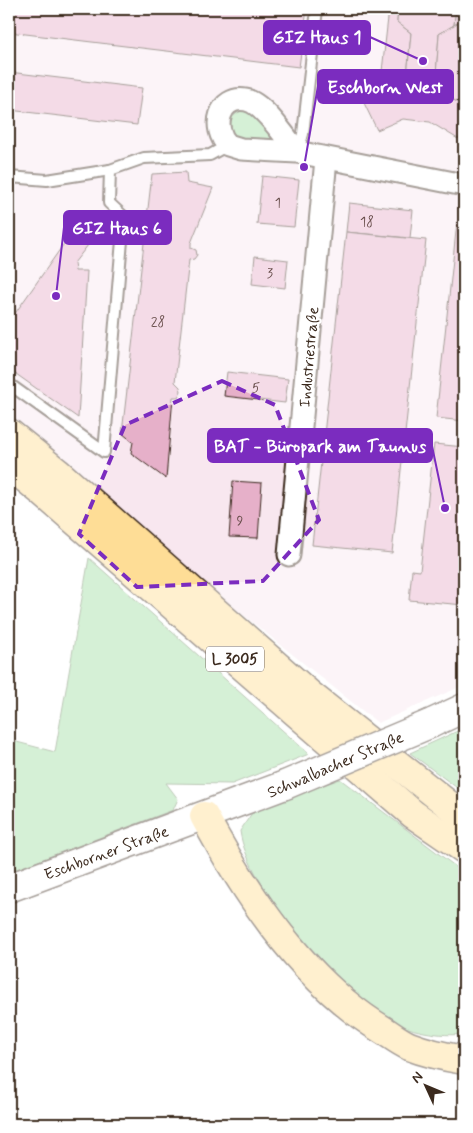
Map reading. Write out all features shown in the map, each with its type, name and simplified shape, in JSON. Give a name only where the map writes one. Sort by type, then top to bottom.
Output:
[{"type":"highway","name":"L 3005","points":[[9,433],[57,472],[310,695],[464,817]]},
{"type":"highway","name":"L 3005","points":[[9,465],[41,490],[413,814],[464,849]]},
{"type":"highway","points":[[413,814],[464,861]]},
{"type":"highway","points":[[204,816],[221,849],[266,916],[284,939],[334,994],[369,1022],[408,1045],[458,1058]]},
{"type":"street","points":[[297,152],[272,121],[258,107],[247,100],[237,100],[221,112],[218,121],[218,131],[228,146],[241,149],[297,152],[464,185]]},
{"type":"street","name":"Industriestraße","points":[[289,555],[326,159]]},
{"type":"street","name":"Schwalbacher Straße","points":[[204,816],[285,785],[464,708]]},
{"type":"street","name":"Eschborner Straße","points":[[9,888],[204,816]]},
{"type":"lane","points":[[297,152],[303,134],[317,9]]},
{"type":"lane","points":[[9,177],[47,180],[110,170],[144,158],[210,155],[228,146]]},
{"type":"lane","points":[[9,384],[104,452],[124,217],[108,204],[110,170]]},
{"type":"highlighted area","points":[[222,381],[275,405],[319,520],[263,581],[137,587],[79,534],[125,425]]},
{"type":"shaded area","points":[[9,9],[464,9],[464,685],[378,723],[9,427]]},
{"type":"green space","points":[[241,111],[253,113],[281,142],[237,139],[230,124],[233,117]]},
{"type":"green space","points":[[89,558],[309,754],[232,784],[166,783],[178,799],[173,810],[9,872],[9,740],[55,752]]},
{"type":"green space","points":[[464,728],[464,793],[410,753]]},
{"type":"green space","points":[[340,779],[464,873],[464,1034],[445,1035],[413,1030],[395,1023],[367,1003],[298,934],[259,880],[246,854],[240,831],[254,810]]},
{"type":"building","points":[[9,9],[307,9],[299,67],[9,32]]},
{"type":"building","points":[[389,9],[398,9],[397,22],[411,33],[406,88],[379,98]]},
{"type":"building","points":[[398,9],[456,9],[454,25],[439,34],[435,89],[464,106],[464,132],[458,139],[430,122],[403,119],[377,130],[364,103],[406,88],[411,33],[397,22]]},
{"type":"building","points":[[456,9],[464,9],[464,19],[454,25]]},
{"type":"building","points":[[464,19],[464,106],[435,89],[439,34]]},
{"type":"building","points":[[9,72],[142,88],[137,125],[9,110]]},
{"type":"building","points":[[186,172],[187,183],[213,188],[191,243],[191,248],[196,250],[197,255],[194,259],[189,260],[175,382],[181,391],[178,397],[173,397],[166,479],[131,453],[133,442],[122,433],[152,174]]},
{"type":"building","points":[[262,176],[299,180],[294,227],[257,224]]},
{"type":"building","points":[[349,203],[413,210],[410,238],[346,232]]},
{"type":"building","points":[[82,218],[99,231],[74,263],[75,271],[87,271],[78,418],[9,369],[9,322]]},
{"type":"building","points":[[457,222],[464,223],[464,421],[436,418]]},
{"type":"building","points":[[346,232],[426,240],[392,553],[312,545]]},
{"type":"building","points":[[255,256],[288,260],[285,288],[252,284]]},
{"type":"building","points":[[227,372],[288,379],[285,403],[224,396]]},
{"type":"building","points":[[434,444],[464,447],[464,575],[460,575],[459,594],[464,594],[464,605],[409,600],[412,570],[420,571]]},
{"type":"building","points":[[233,481],[262,483],[258,538],[229,537]]},
{"type":"place","name":"GIZ Haus 1","points":[[423,61]]},
{"type":"place","name":"Eschborn West","points":[[304,167]]},
{"type":"place","name":"GIZ Haus 6","points":[[56,296]]},
{"type":"place","name":"BAT - Büropark am Taunus","points":[[445,508]]}]
